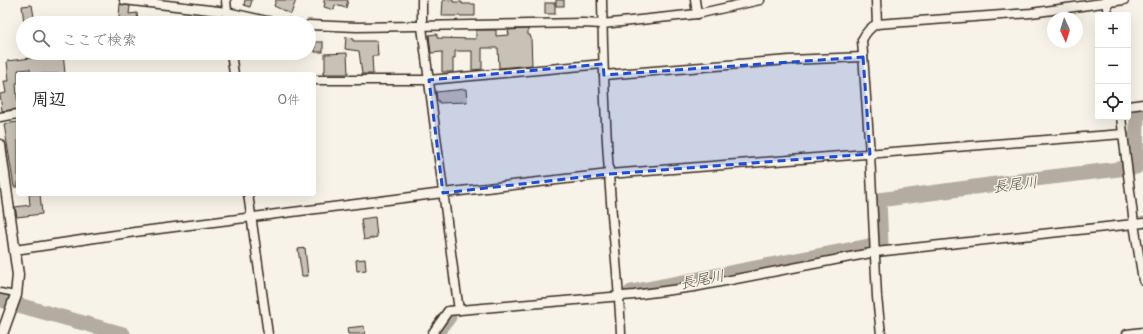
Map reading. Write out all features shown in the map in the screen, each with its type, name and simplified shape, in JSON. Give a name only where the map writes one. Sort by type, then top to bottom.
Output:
[{"type":"street","points":[[124,0],[227,12],[245,16]]},
{"type":"street","points":[[226,0],[227,16]]},
{"type":"street","points":[[422,0],[422,27],[459,310]]},
{"type":"street","points":[[602,0],[603,64],[608,174],[621,334]]},
{"type":"street","points":[[695,0],[697,14]]},
{"type":"street","points":[[316,25],[422,27],[602,24],[697,14],[760,0]]},
{"type":"street","points":[[876,0],[877,24]]},
{"type":"street","points":[[882,334],[877,297],[876,252],[862,40],[871,28],[877,24],[1032,13],[1107,1],[1124,0]]},
{"type":"street","points":[[1107,1],[1108,12]]},
{"type":"street","points":[[604,75],[789,60],[863,57]]},
{"type":"street","points":[[232,60],[234,72]]},
{"type":"street","points":[[316,80],[429,80],[603,64]]},
{"type":"street","points":[[1131,106],[1143,104]]},
{"type":"street","points":[[0,117],[16,114]]},
{"type":"street","points":[[1121,120],[1128,168],[1139,224],[1143,280]]},
{"type":"street","points":[[15,250],[135,232],[443,193],[608,174],[1123,134]]},
{"type":"street","points":[[0,145],[18,275],[16,295],[2,334]]},
{"type":"street","points":[[248,196],[268,334]]},
{"type":"street","points":[[432,334],[448,311],[619,297],[694,288],[876,252],[1139,224]]},
{"type":"street","points":[[1127,334],[1143,332]]},
{"type":"lane","points":[[0,292],[16,295]]},
{"type":"highlighted area","points":[[863,57],[870,154],[609,174],[443,193],[429,80],[603,64],[604,75]]},
{"type":"building","points":[[245,0],[252,0],[250,7],[244,5]]},
{"type":"building","points":[[276,0],[296,0],[291,14],[274,6]]},
{"type":"building","points":[[324,0],[348,0],[346,8],[335,5],[334,10],[324,7]]},
{"type":"building","points":[[443,0],[453,0],[453,2],[462,2],[462,4],[475,4],[475,16],[442,16]]},
{"type":"building","points":[[556,0],[564,0],[564,6],[556,6]]},
{"type":"building","points":[[545,3],[555,3],[555,14],[545,14]]},
{"type":"building","points":[[120,4],[130,6],[129,14],[137,13],[137,16],[119,16]]},
{"type":"building","points":[[32,5],[34,16],[23,16],[22,6]]},
{"type":"building","points":[[528,29],[528,35],[530,35],[531,38],[532,65],[499,68],[498,48],[482,48],[482,69],[472,70],[472,51],[455,51],[455,58],[453,58],[453,72],[442,72],[442,52],[431,53],[429,35],[437,34],[437,38],[476,39],[476,30],[496,30],[496,36],[509,35],[508,30]]},
{"type":"building","points":[[346,37],[353,38],[353,41],[377,41],[378,56],[372,56],[373,74],[362,74],[359,51],[345,49]]},
{"type":"building","points":[[316,42],[323,42],[323,52],[316,52]]},
{"type":"building","points":[[347,53],[348,74],[323,74],[323,71],[325,71],[325,54]]},
{"type":"building","points":[[64,60],[65,72],[30,72],[30,69],[18,70],[18,72],[16,72],[16,109],[2,111],[0,94],[6,93],[4,81],[9,81],[7,61]]},
{"type":"building","points":[[466,89],[467,102],[439,103],[437,100],[436,92]]},
{"type":"building","points":[[16,122],[16,187],[14,187],[4,124]]},
{"type":"building","points":[[29,196],[40,196],[42,214],[17,217],[15,207],[30,205]]},
{"type":"building","points":[[375,217],[377,237],[364,240],[361,219]]},
{"type":"building","points":[[305,248],[308,276],[302,276],[298,249]]},
{"type":"building","points":[[365,259],[366,270],[357,271],[356,260]]},
{"type":"building","points":[[364,326],[365,334],[348,334],[347,328]]},
{"type":"waterway","name":"長尾川","points":[[881,244],[879,200],[1136,167],[1137,115],[1143,112]]},
{"type":"waterway","name":"長尾川","points":[[631,292],[869,246]]},
{"type":"waterway","points":[[0,300],[123,334]]},
{"type":"waterway","name":"長尾川","points":[[436,334],[449,317]]}]
